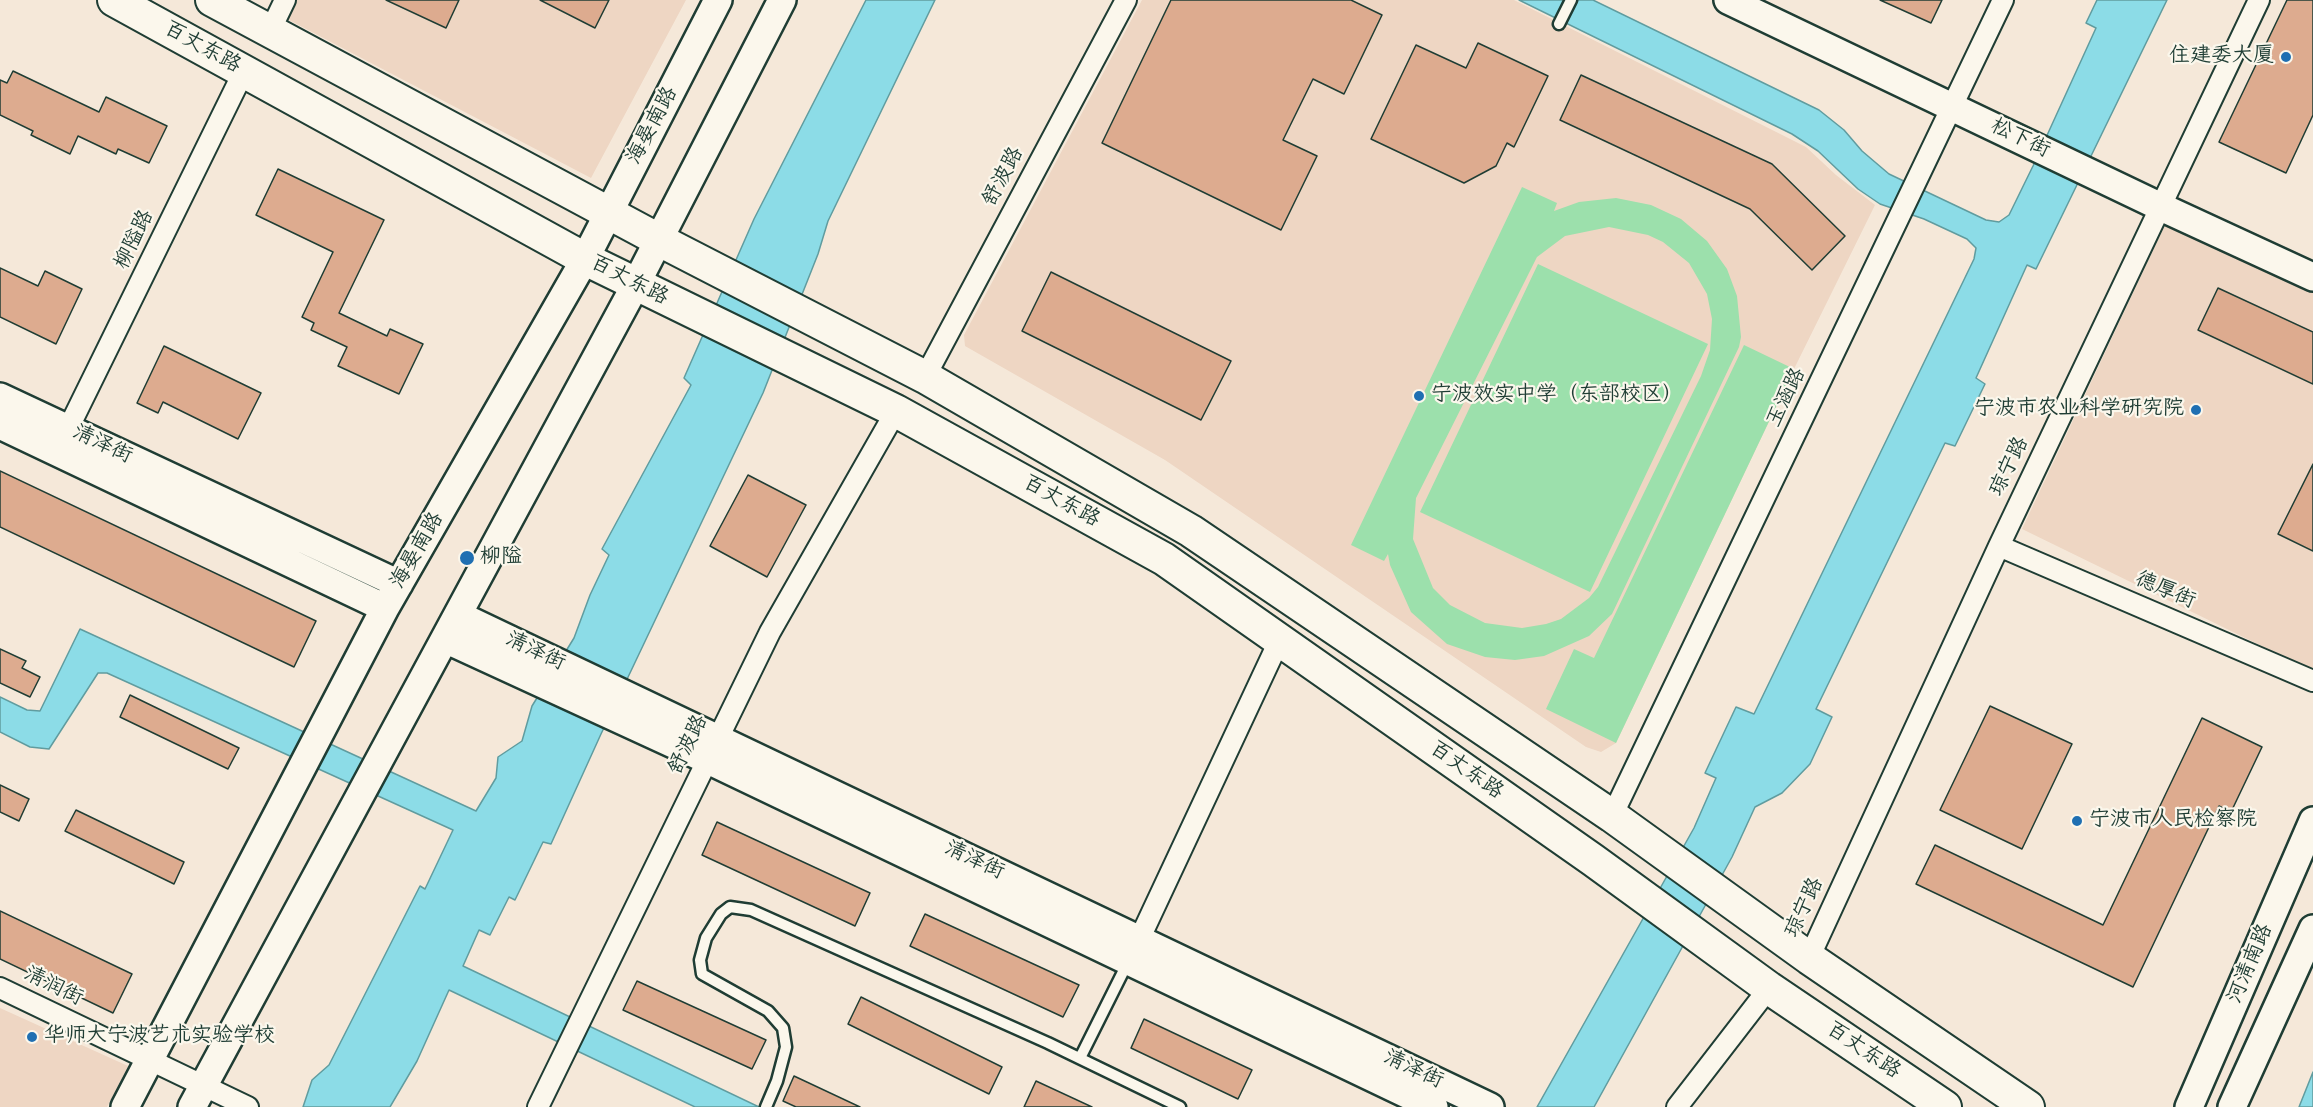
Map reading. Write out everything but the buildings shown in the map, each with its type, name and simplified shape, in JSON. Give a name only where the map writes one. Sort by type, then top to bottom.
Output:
[{"type":"main road","name":"百丈东路","points":[[114,0],[635,286],[896,411],[1164,559],[1593,860],[1770,988],[1946,1107]]},
{"type":"main road","name":"百丈东路","points":[[212,0],[609,211],[659,240],[925,377],[1191,531],[1612,816],[1809,958],[2028,1107]]},
{"type":"street","points":[[270,31],[285,0]]},
{"type":"street","name":"海晏南路","points":[[124,1107],[385,608],[585,259],[718,0]]},
{"type":"street","points":[[198,1096],[635,286],[782,0]]},
{"type":"street","name":"舒波路","points":[[925,377],[1126,0]]},
{"type":"street","name":"松下街","points":[[1728,0],[2313,277]]},
{"type":"street","name":"玉涵路","points":[[1612,816],[2004,0]]},
{"type":"street","name":"琼宁路","points":[[1809,958],[1999,546],[2259,0]]},
{"type":"street","name":"柳隘路","points":[[68,429],[244,71]]},
{"type":"street","name":"清泽街","points":[[0,397],[399,584]]},
{"type":"street","name":"舒波路","points":[[538,1107],[771,632],[896,411]]},
{"type":"street","name":"清泽街","points":[[0,425],[385,608]]},
{"type":"street","name":"德厚街","points":[[1999,546],[2313,681]]},
{"type":"street","name":"清泽街","points":[[458,615],[713,750],[1134,950],[1490,1107]]},
{"type":"street","name":"清泽街","points":[[445,639],[713,750]]},
{"type":"street","points":[[1134,950],[1279,641]]},
{"type":"street","name":"河清南路","points":[[2189,1107],[2313,821]]},
{"type":"street","name":"河清南路","points":[[2232,1107],[2313,929]]},
{"type":"street","name":"清泽街","points":[[1134,950],[1434,1107]]},
{"type":"street","name":"清润街","points":[[0,988],[148,1059],[198,1096],[248,1107]]},
{"type":"street","points":[[1677,1107],[1770,988]]},
{"type":"lane","points":[[1559,24],[1571,0]]},
{"type":"lane","points":[[766,1107],[777,1080],[786,1047],[783,1028],[768,1011],[702,974],[700,960],[706,938],[721,914],[730,907],[751,910],[1080,1059],[1180,1107]]},
{"type":"lane","points":[[1080,1059],[1134,950]]},
{"type":"shaded area","points":[[296,0],[686,0],[591,178],[287,19]]},
{"type":"shaded area","name":"宁波效实中学（东部校区）","points":[[1142,0],[1514,0],[1806,147],[1836,175],[1875,205],[1794,369],[1616,743],[1601,752],[1586,747],[1165,460],[965,346],[964,335]]},
{"type":"shaded area","name":"宁波市农业科学研究院","points":[[2165,225],[2313,291],[2313,671],[2022,529]]},
{"type":"shaded area","name":"华师大宁波艺术实验学校","points":[[0,1008],[128,1066],[107,1107],[0,1107]]},
{"type":"green space","points":[[1522,187],[1557,203],[1554,211],[1579,202],[1616,198],[1651,205],[1681,219],[1707,241],[1727,269],[1737,296],[1741,337],[1739,347],[1612,614],[1589,636],[1544,656],[1515,660],[1485,657],[1447,644],[1411,612],[1390,565],[1388,554],[1384,561],[1351,545]],"holes":[[[1609,227],[1648,235],[1663,242],[1689,263],[1707,294],[1712,319],[1710,350],[1701,376],[1598,587],[1589,598],[1561,619],[1546,624],[1522,628],[1485,623],[1450,605],[1433,588],[1413,539],[1416,498],[1537,257],[1565,236]]]},
{"type":"green space","points":[[1538,264],[1708,344],[1590,592],[1420,512]]},
{"type":"green space","points":[[1744,345],[1794,369],[1616,743],[1546,709],[1574,649],[1594,658]]},
{"type":"water","points":[[866,0],[935,0],[828,221],[818,254],[763,393],[551,844],[543,842],[515,900],[509,897],[490,935],[479,930],[463,966],[759,1107],[695,1107],[449,990],[417,1061],[390,1107],[303,1107],[312,1080],[329,1065],[420,886],[425,889],[453,830],[107,673],[98,673],[49,749],[30,747],[0,732],[0,697],[27,710],[40,711],[80,629],[476,811],[496,778],[498,757],[522,741],[532,706],[574,638],[590,595],[609,555],[602,549],[691,385],[684,378],[754,219]]},
{"type":"water","points":[[1519,0],[1593,0],[1819,110],[1844,130],[1862,151],[1889,174],[1986,220],[1999,222],[2009,215],[2096,28],[2086,23],[2097,0],[2167,0],[2036,269],[2027,265],[1976,378],[1985,384],[1955,446],[1945,443],[1816,709],[1832,717],[1810,764],[1782,793],[1755,807],[1732,857],[1594,1107],[1537,1107],[1694,828],[1716,778],[1705,773],[1736,707],[1754,714],[1974,259],[1976,248],[1967,239],[1924,219],[1880,204],[1858,189],[1818,151],[1792,134]]},
{"type":"water","points":[[2313,1072],[2313,1107],[2299,1107]]},
{"type":"place","name":"住建委大厦","points":[[2286,57]]},
{"type":"place","name":"宁波效实中学（东部校区）","points":[[1419,396]]},
{"type":"place","name":"宁波市农业科学研究院","points":[[2196,410]]},
{"type":"place","name":"柳隘","points":[[467,558]]},
{"type":"place","name":"宁波市人民检察院","points":[[2077,821]]},
{"type":"place","name":"华师大宁波艺术实验学校","points":[[32,1037]]}]
